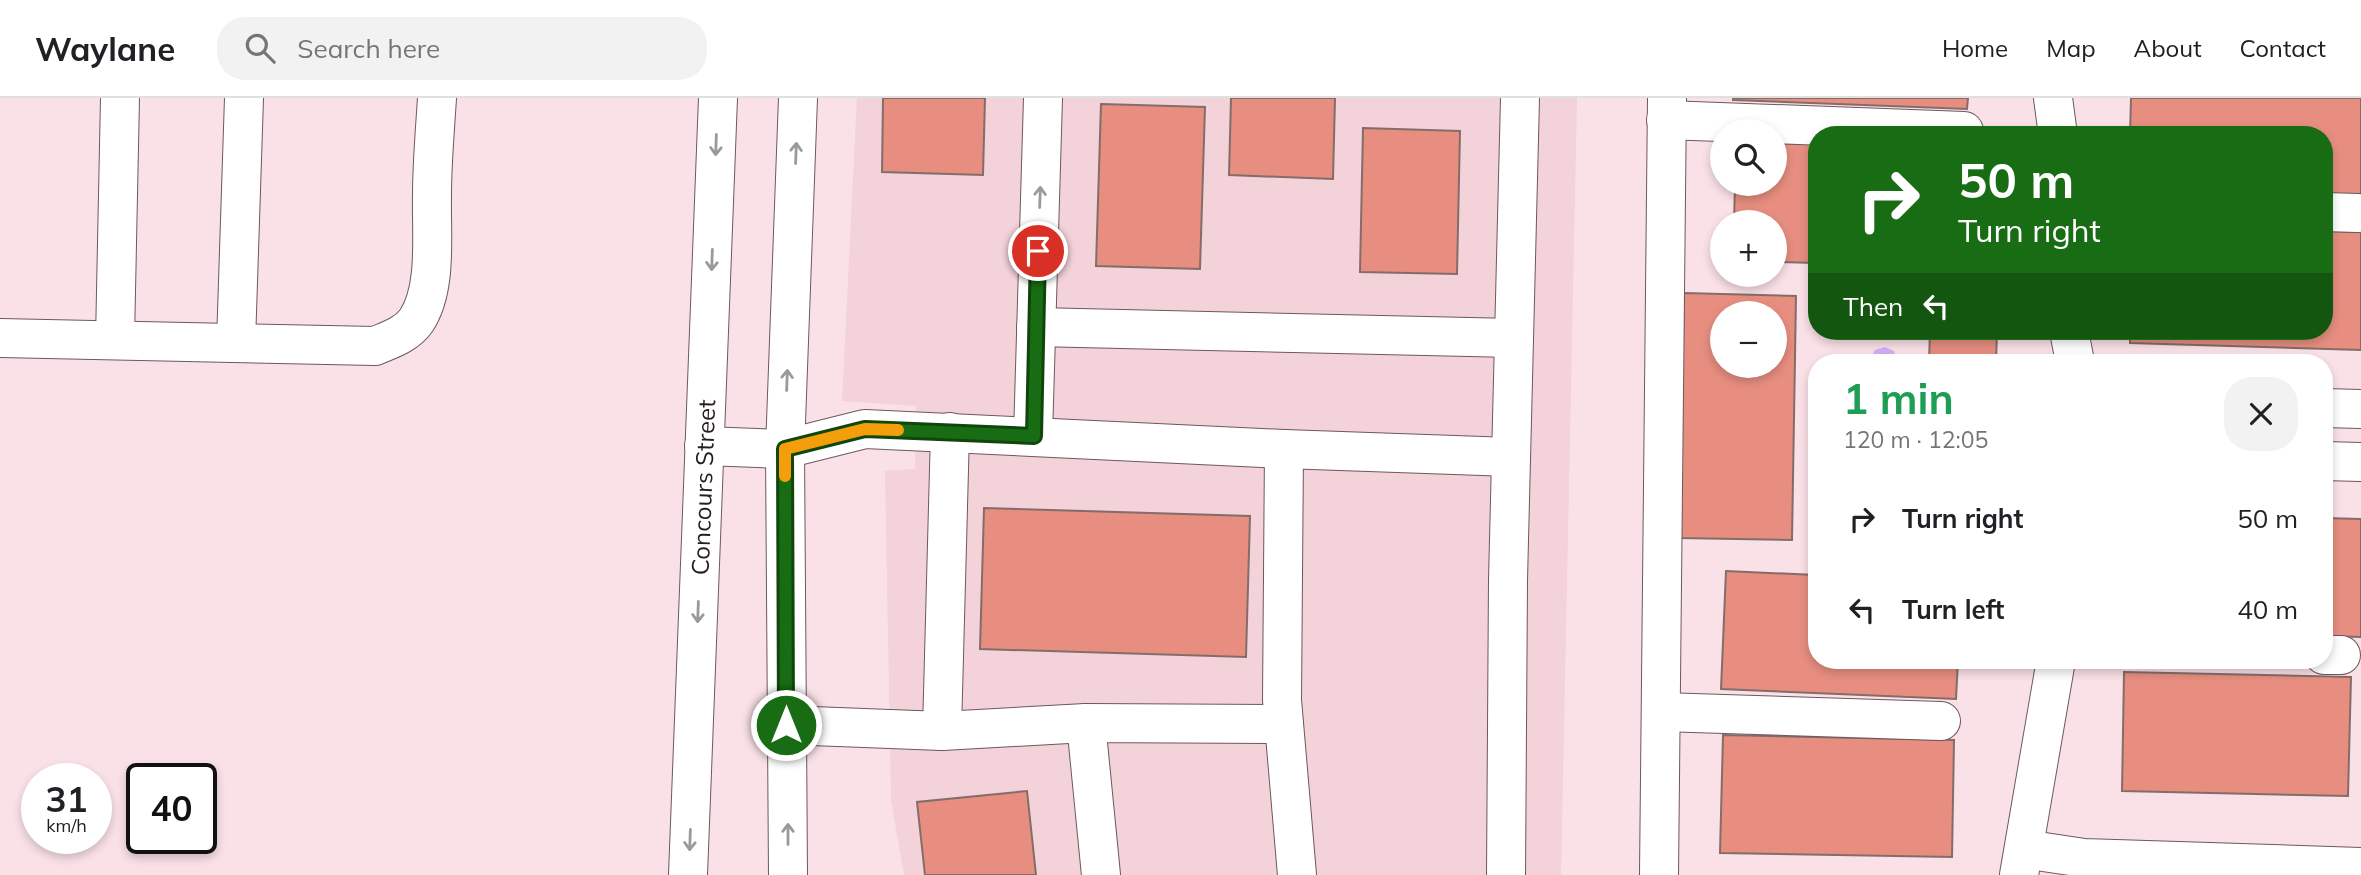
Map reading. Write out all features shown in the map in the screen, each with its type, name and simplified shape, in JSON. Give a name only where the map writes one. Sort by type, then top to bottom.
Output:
[{"type":"street","points":[[115,340],[120,98]]},
{"type":"street","points":[[236,343],[244,98]]},
{"type":"street","points":[[0,338],[375,346],[400,336],[415,322],[424,303],[431,268],[437,98]]},
{"type":"street","name":"Concours Street","points":[[688,875],[718,98]]},
{"type":"street","points":[[788,875],[785,449],[798,98]]},
{"type":"street","points":[[1034,436],[1042,98]]},
{"type":"street","points":[[1506,875],[1508,593],[1520,98]]},
{"type":"street","points":[[2053,98],[2057,126]]},
{"type":"street","points":[[1660,875],[1667,109],[1896,126]]},
{"type":"street","points":[[1036,327],[1514,338]]},
{"type":"street","points":[[2333,408],[2361,409]]},
{"type":"street","points":[[704,446],[785,449],[865,429],[1511,457]]},
{"type":"street","points":[[942,731],[950,432]]},
{"type":"street","points":[[1284,449],[1282,700],[1297,875]]},
{"type":"street","points":[[2333,461],[2361,462]]},
{"type":"street","points":[[2054,669],[2022,862],[2084,858],[2209,869],[2361,867]]},
{"type":"street","points":[[1661,712],[1941,721]]},
{"type":"street","points":[[786,725],[942,731],[1086,723],[1284,724]]},
{"type":"street","points":[[1086,723],[1101,875]]},
{"type":"shaded area","points":[[857,98],[1577,98],[1561,875],[904,875],[891,800],[885,471],[915,469],[916,406],[842,401]]},
{"type":"shaded area","points":[[1885,347],[1895,354],[1873,354],[1875,350]]},
{"type":"building","points":[[883,98],[985,98],[983,175],[882,172]]},
{"type":"building","points":[[1231,98],[1335,98],[1333,179],[1229,175]]},
{"type":"building","points":[[1733,98],[1968,98],[1967,109]]},
{"type":"building","points":[[2131,98],[2361,98],[2361,195],[2333,194],[2333,126],[2130,126]]},
{"type":"building","points":[[1101,104],[1205,107],[1200,269],[1096,266]]},
{"type":"building","points":[[1363,128],[1460,131],[1457,274],[1360,272]]},
{"type":"building","points":[[1787,143],[1808,144],[1808,263],[1787,262],[1787,210],[1734,210],[1735,196],[1787,196]]},
{"type":"building","points":[[2333,231],[2361,232],[2361,350],[2130,343],[2130,340],[2333,340]]},
{"type":"building","points":[[1684,293],[1796,296],[1792,540],[1679,538]]},
{"type":"building","points":[[1930,340],[1997,340],[1996,354],[1929,354]]},
{"type":"building","points":[[984,508],[1250,516],[1246,657],[980,649]]},
{"type":"building","points":[[2333,518],[2361,519],[2361,637],[2333,636]]},
{"type":"building","points":[[1726,571],[1808,575],[1808,669],[1958,669],[1956,699],[1721,689]]},
{"type":"building","points":[[2124,672],[2351,677],[2348,796],[2122,791]]},
{"type":"building","points":[[1723,735],[1954,740],[1952,857],[1720,853]]},
{"type":"building","points":[[1027,791],[1036,875],[925,875],[917,802]]},
{"type":"slow traffic","points":[[785,476],[785,449],[865,429],[898,430]]},
{"type":"route","points":[[786,725],[785,449],[865,429],[1034,436],[1038,251]]}]
